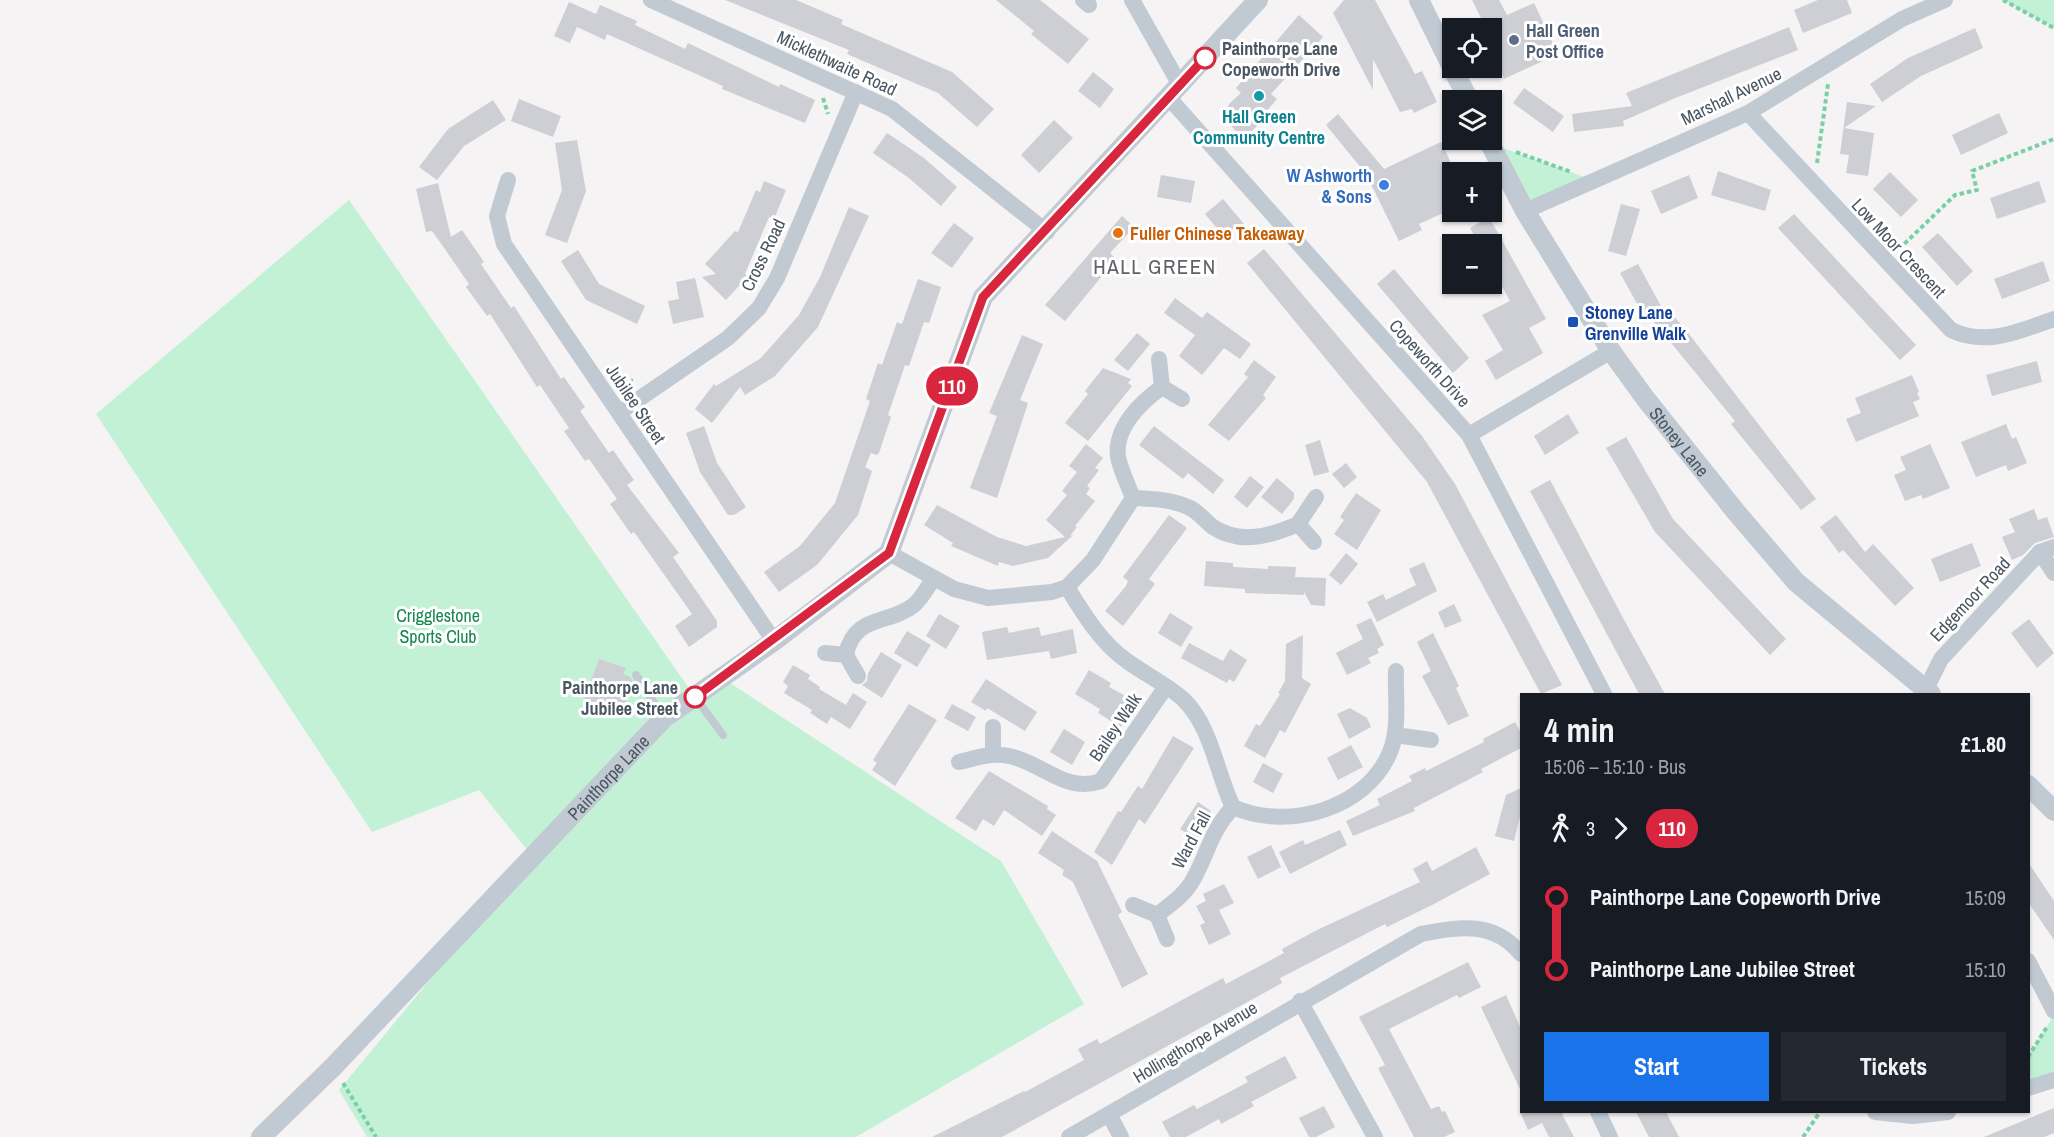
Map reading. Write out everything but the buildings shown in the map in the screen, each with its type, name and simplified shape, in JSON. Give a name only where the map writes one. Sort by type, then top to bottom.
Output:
[{"type":"street","name":"Micklethwaite Road","points":[[651,0],[892,110],[1047,232]]},
{"type":"street","name":"Copeworth Drive","points":[[1132,0],[1175,91],[1468,435],[1603,693]]},
{"type":"street","points":[[1133,498],[1093,560],[1067,587],[1052,591],[988,598],[954,589],[889,553],[983,297],[1047,232],[1258,0]]},
{"type":"street","points":[[1419,0],[1442,47]]},
{"type":"street","name":"Marshall Avenue","points":[[1525,211],[1748,113],[1902,20],[1945,0]]},
{"type":"street","name":"Cross Road","points":[[620,412],[728,338],[759,308],[777,278],[856,92]]},
{"type":"street","name":"Low Moor Crescent","points":[[1748,113],[1938,319],[1964,336],[1994,338],[2054,319]]},
{"type":"street","name":"Stoney Lane","points":[[1494,150],[1525,211],[1611,351],[1645,399],[1796,582],[1846,627],[1928,692]]},
{"type":"street","name":"Jubilee Street","points":[[508,180],[497,216],[504,244],[774,641]]},
{"type":"street","points":[[1468,435],[1611,351]]},
{"type":"street","points":[[1159,359],[1162,387]]},
{"type":"street","points":[[1162,387],[1182,399]]},
{"type":"street","points":[[1133,498],[1118,455],[1120,439],[1138,408],[1162,387]]},
{"type":"street","points":[[1133,498],[1170,502],[1189,507],[1212,526],[1228,534],[1261,537],[1298,524],[1316,497]]},
{"type":"street","points":[[1298,524],[1314,542]]},
{"type":"street","points":[[2047,549],[2054,573]]},
{"type":"street","name":"Edgemoor Road","points":[[1928,692],[1941,658],[2047,549]]},
{"type":"street","name":"Painthorpe Lane","points":[[261,1137],[333,1067],[664,718],[774,641],[889,553]]},
{"type":"street","points":[[858,676],[846,655],[848,646],[868,623],[913,606],[933,579]]},
{"type":"street","points":[[1067,587],[1106,642],[1125,660],[1184,700],[1207,734],[1219,774],[1233,807],[1248,814],[1292,818],[1333,806],[1352,796],[1381,769],[1395,735],[1396,671]]},
{"type":"street","points":[[825,653],[846,655]]},
{"type":"street","name":"Bailey Walk","points":[[959,762],[993,754],[1028,762],[1073,784],[1088,786],[1101,781],[1165,688]]},
{"type":"street","points":[[993,727],[993,754]]},
{"type":"street","points":[[1395,735],[1431,740]]},
{"type":"street","points":[[2030,787],[2054,812]]},
{"type":"street","name":"Ward Fall","points":[[1157,915],[1185,891],[1195,877],[1215,831],[1233,807]]},
{"type":"street","points":[[1133,905],[1157,915],[1167,939]]},
{"type":"street","name":"Hollingthorpe Avenue","points":[[1070,1137],[1110,1116],[1300,1001],[1421,934],[1454,928],[1487,929],[1512,942],[1520,953]]},
{"type":"street","points":[[2030,966],[2051,1017]]},
{"type":"street","points":[[1300,1001],[1375,1137]]},
{"type":"street","points":[[2030,1087],[2054,1080]]},
{"type":"street","points":[[1598,1113],[1610,1137]]},
{"type":"street","points":[[1884,1113],[1913,1116],[1939,1113]]},
{"type":"street","points":[[1110,1116],[1121,1137]]},
{"type":"lane","points":[[636,675],[664,718]]},
{"type":"lane","points":[[695,697],[723,735]]},
{"type":"path","points":[[2003,0],[2054,28]]},
{"type":"path","points":[[1814,185],[1831,63]]},
{"type":"path","points":[[1886,262],[1955,195],[1977,190],[1972,171],[2054,139]]},
{"type":"path","points":[[1502,146],[1593,180]]},
{"type":"path","points":[[2030,1054],[2051,1017]]},
{"type":"path","points":[[333,1067],[376,1137]]},
{"type":"path","points":[[1803,1137],[1819,1113]]},
{"type":"green space","points":[[2003,0],[2054,0],[2054,28]]},
{"type":"green space","points":[[1502,148],[1593,180],[1525,211],[1502,168],[1502,162],[1499,162],[1493,150],[1502,150]]},
{"type":"green space","name":"Crigglestone Sports Club","points":[[349,200],[695,697],[721,677],[1001,861],[1084,1004],[856,1137],[367,1137],[339,1090],[532,856],[479,790],[372,832],[96,414]]},
{"type":"green space","points":[[2054,1015],[2054,1080],[2030,1087],[2030,1054]]},
{"type":"bus line","name":"110","points":[[695,697],[774,641],[889,553],[983,297],[1047,232],[1205,58]]},
{"type":"place","name":"Hall Green Post Office","points":[[1514,40]]},
{"type":"place","name":"Painthorpe Lane Copeworth Drive","points":[[1205,58]]},
{"type":"place","name":"Hall Green Community Centre","points":[[1259,96]]},
{"type":"place","name":"W Ashworth & Sons","points":[[1384,185]]},
{"type":"place","name":"Fuller Chinese Takeaway","points":[[1118,233]]},
{"type":"place","name":"Stoney Lane Grenville Walk","points":[[1573,322]]},
{"type":"place","name":"Painthorpe Lane Jubilee Street","points":[[695,697]]},
{"type":"district","name":"HALL GREEN","points":[[1155,266]]}]
